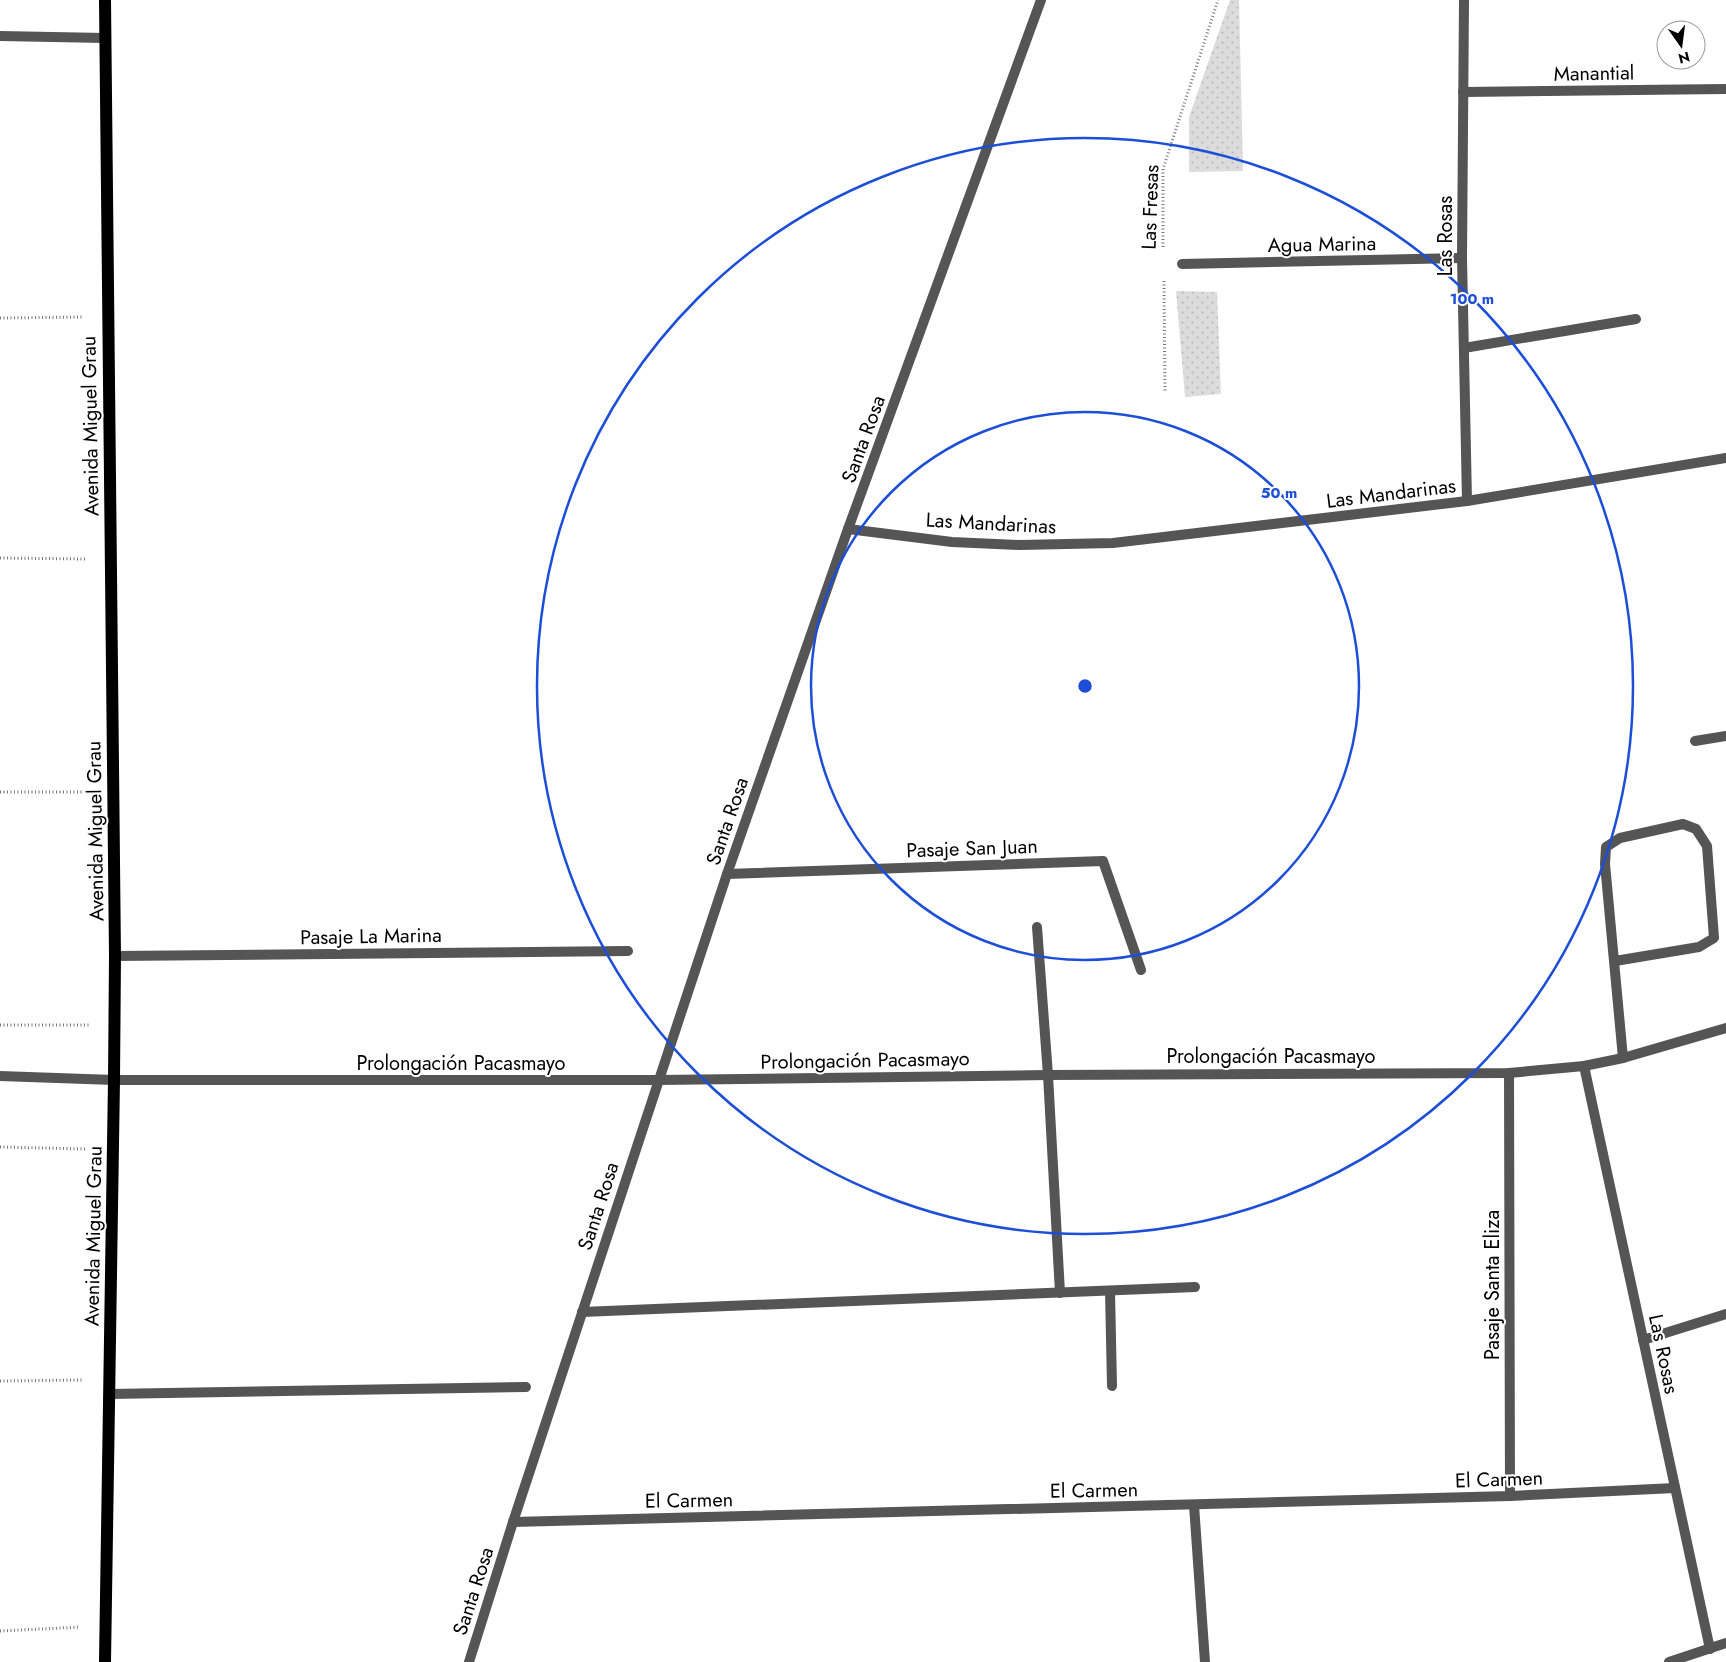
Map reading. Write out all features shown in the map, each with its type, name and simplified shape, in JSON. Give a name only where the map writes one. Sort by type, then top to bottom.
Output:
[{"type":"main road","name":"Avenida Miguel Grau","points":[[105,0],[115,956],[105,1662]]},
{"type":"street","name":"Santa Rosa","points":[[469,1662],[513,1522],[727,874],[848,529],[1041,0]]},
{"type":"street","name":"Las Rosas","points":[[1464,0],[1462,258],[1467,501]]},
{"type":"street","points":[[0,36],[105,38]]},
{"type":"street","name":"Manantial","points":[[1463,92],[1726,90]]},
{"type":"street","name":"Agua Marina","points":[[1182,264],[1462,258]]},
{"type":"street","points":[[1464,348],[1636,319]]},
{"type":"street","name":"Las Mandarinas","points":[[848,529],[952,542],[1020,545],[1113,543],[1467,501],[1726,458]]},
{"type":"street","points":[[1696,741],[1726,736]]},
{"type":"street","points":[[1615,961],[1700,948],[1714,938],[1707,846],[1696,829],[1683,824],[1620,838],[1606,847],[1605,864],[1623,1058]]},
{"type":"street","name":"Pasaje San Juan","points":[[727,874],[1104,861],[1140,970]]},
{"type":"street","points":[[1037,927],[1048,1075],[1060,1293]]},
{"type":"street","name":"Pasaje La Marina","points":[[115,956],[628,951]]},
{"type":"street","name":"Prolongación Pacasmayo","points":[[0,1076],[114,1080],[658,1080],[1048,1075],[1509,1073],[1584,1066],[1623,1058],[1726,1028]]},
{"type":"street","name":"Las Rosas","points":[[1584,1066],[1710,1650]]},
{"type":"street","name":"Pasaje Santa Eliza","points":[[1509,1073],[1510,1496]]},
{"type":"street","points":[[582,1312],[1195,1287]]},
{"type":"street","points":[[1110,1291],[1112,1386]]},
{"type":"street","points":[[1643,1340],[1726,1314]]},
{"type":"street","points":[[109,1394],[526,1387]]},
{"type":"street","name":"El Carmen","points":[[513,1522],[1194,1506],[1510,1496],[1675,1488]]},
{"type":"street","points":[[1194,1506],[1205,1662]]},
{"type":"street","points":[[1669,1662],[1726,1644]]},
{"type":"path","name":"Las Fresas","points":[[1164,255],[1163,169],[1218,0]]},
{"type":"path","name":"Las Fresas","points":[[1164,274],[1164,393]]},
{"type":"path","points":[[0,318],[108,316]]},
{"type":"path","points":[[0,558],[111,560]]},
{"type":"path","points":[[0,792],[113,792]]},
{"type":"path","points":[[0,1025],[114,1026]]},
{"type":"path","points":[[0,1147],[113,1150]]},
{"type":"path","points":[[0,1381],[109,1380]]},
{"type":"path","points":[[0,1630],[106,1626]]},
{"type":"shaded area","points":[[1230,0],[1239,0],[1243,171],[1189,172],[1189,117]]},
{"type":"shaded area","points":[[1176,291],[1217,292],[1221,394],[1185,397]]}]
